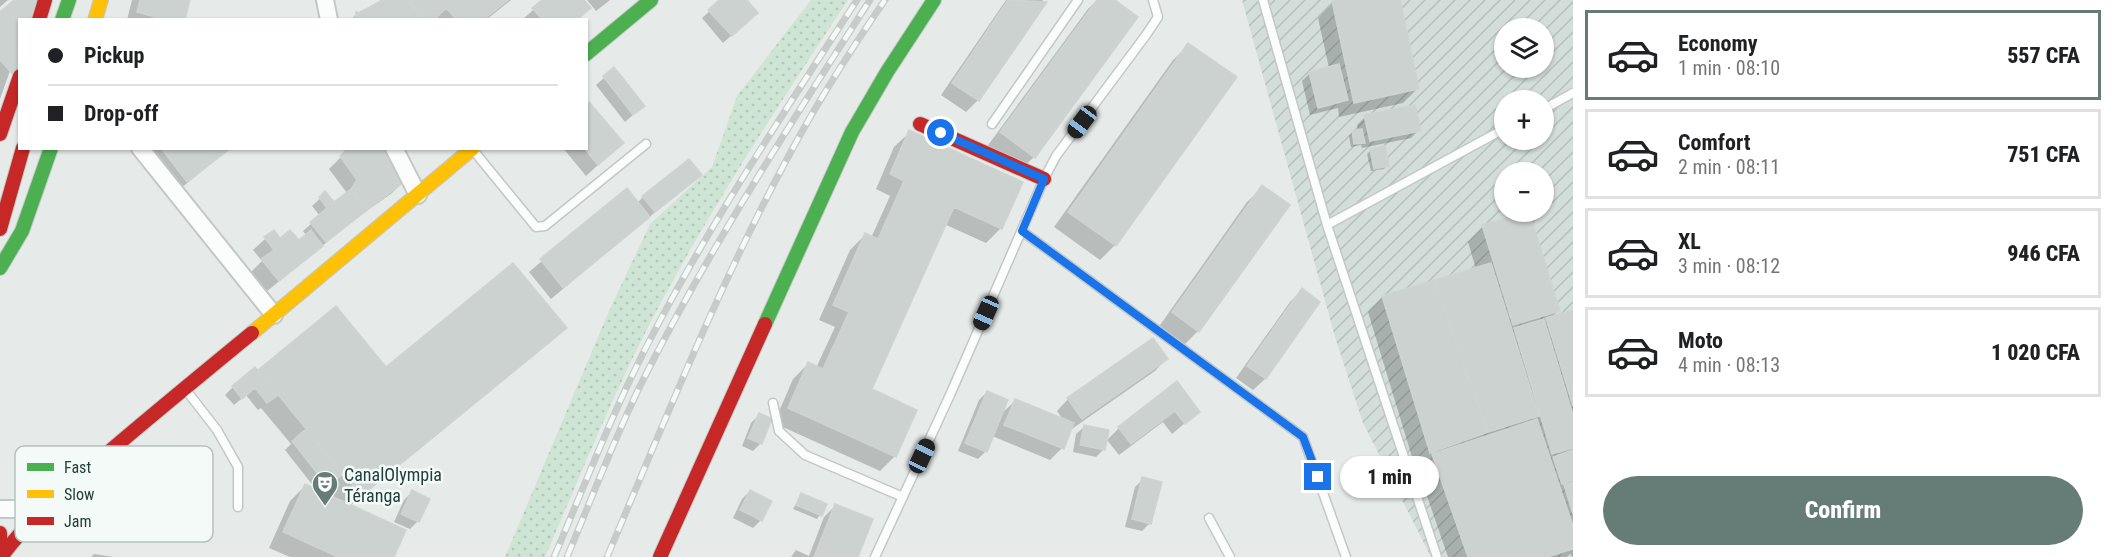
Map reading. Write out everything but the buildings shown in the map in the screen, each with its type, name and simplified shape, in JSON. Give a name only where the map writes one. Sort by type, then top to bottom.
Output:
[{"type":"main road","points":[[40,18],[45,0]]},
{"type":"main road","points":[[63,18],[69,0]]},
{"type":"main road","points":[[96,18],[101,0]]},
{"type":"main road","points":[[588,52],[651,0]]},
{"type":"main road","points":[[660,557],[852,132],[887,72],[934,0]]},
{"type":"main road","points":[[0,134],[18,82]]},
{"type":"main road","points":[[920,124],[1044,179]]},
{"type":"main road","points":[[0,227],[22,150]]},
{"type":"main road","points":[[0,268],[22,231],[50,150]]},
{"type":"main road","points":[[116,446],[472,150]]},
{"type":"main road","points":[[0,533],[0,550]]},
{"type":"main road","points":[[1,557],[15,539]]},
{"type":"street","points":[[325,0],[329,18]]},
{"type":"street","points":[[142,150],[274,315]]},
{"type":"street","points":[[395,150],[418,195]]},
{"type":"lane","points":[[992,123],[1078,0]]},
{"type":"lane","points":[[875,557],[950,394],[1044,179],[1056,156],[1158,17],[1153,0]]},
{"type":"lane","points":[[1263,0],[1327,225],[1437,557]]},
{"type":"lane","points":[[1554,103],[1573,93]]},
{"type":"lane","points":[[1327,225],[1494,134]]},
{"type":"lane","points":[[474,150],[536,227],[541,228],[646,144]]},
{"type":"lane","points":[[1022,231],[1303,437],[1346,557]]},
{"type":"lane","points":[[184,388],[217,430],[238,467],[238,507]]},
{"type":"lane","points":[[773,403],[779,431],[805,455],[903,497]]},
{"type":"lane","points":[[1209,518],[1230,557]]},
{"type":"shaded area","points":[[1242,0],[1573,0],[1573,557],[1431,557],[1363,423],[1335,337]]},
{"type":"green space","points":[[811,0],[848,0],[730,184],[664,297],[616,393],[545,557],[505,557],[609,311],[650,224],[712,167],[737,96]]},
{"type":"railway","points":[[554,557],[629,382],[680,284],[796,93],[857,0]]},
{"type":"railway","points":[[567,557],[621,428],[666,336],[750,190],[870,0]]},
{"type":"railway","points":[[607,557],[692,356],[762,207],[798,138],[846,58],[885,0]]},
{"type":"traffic: fast","points":[[63,18],[69,0]]},
{"type":"traffic: fast","points":[[588,52],[651,0]]},
{"type":"traffic: fast","points":[[765,324],[852,132],[887,72],[934,0]]},
{"type":"traffic: fast","points":[[0,268],[22,231],[50,150]]},
{"type":"traffic: slow","points":[[96,18],[101,0]]},
{"type":"traffic: slow","points":[[252,333],[471,150]]},
{"type":"traffic: jam","points":[[40,18],[45,0]]},
{"type":"traffic: jam","points":[[0,134],[18,82]]},
{"type":"traffic: jam","points":[[920,124],[1044,179]]},
{"type":"traffic: jam","points":[[0,229],[22,150]]},
{"type":"traffic: jam","points":[[660,557],[765,324]]},
{"type":"traffic: jam","points":[[116,446],[252,333]]},
{"type":"traffic: jam","points":[[0,533],[0,550]]},
{"type":"traffic: jam","points":[[1,557],[15,540]]},
{"type":"place","name":"CanalOlympia Téranga","points":[[325,507]]},
{"type":"route","points":[[941,133],[1044,179],[1022,231],[1303,437],[1318,477]]}]
